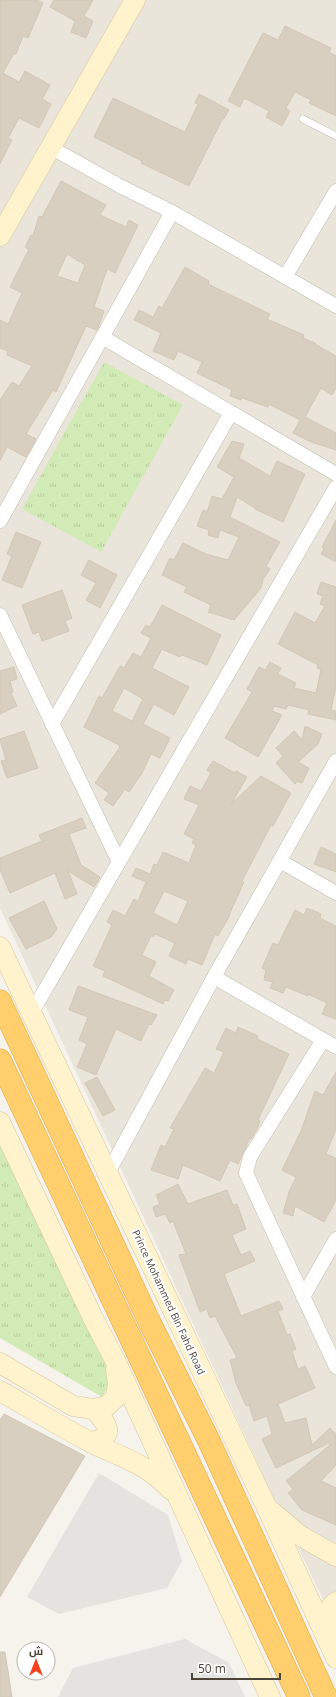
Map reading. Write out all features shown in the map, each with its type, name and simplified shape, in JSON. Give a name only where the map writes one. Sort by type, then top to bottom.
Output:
[{"type":"highway","points":[[0,1001],[146,1314],[208,1439],[326,1697]]},
{"type":"highway","points":[[0,1060],[299,1697]]},
{"type":"main road","points":[[0,236],[135,0]]},
{"type":"main road","name":"Prince Mohammed Bin Fahd Road","points":[[0,947],[267,1508],[333,1652]]},
{"type":"main road","points":[[0,1122],[114,1360],[270,1697]]},
{"type":"main road","points":[[0,1362],[74,1406],[93,1409],[107,1406],[116,1397],[118,1384],[114,1360]]},
{"type":"main road","points":[[0,1391],[91,1442],[142,1465],[158,1477],[178,1497]]},
{"type":"main road","points":[[91,1442],[100,1440],[106,1435],[108,1429],[106,1423],[93,1409]]},
{"type":"main road","points":[[267,1508],[299,1535],[336,1556]]},
{"type":"main road","points":[[333,1652],[329,1609],[336,1602]]},
{"type":"street","points":[[50,147],[120,186],[172,212],[336,306]]},
{"type":"street","points":[[285,277],[336,191]]},
{"type":"street","points":[[0,521],[172,212]]},
{"type":"street","points":[[102,337],[336,474]]},
{"type":"street","points":[[52,724],[231,413]]},
{"type":"street","points":[[31,1014],[336,487]]},
{"type":"street","points":[[0,615],[119,862]]},
{"type":"street","points":[[108,1173],[214,977],[336,761]]},
{"type":"street","points":[[280,861],[336,893]]},
{"type":"street","points":[[214,977],[336,1047]]},
{"type":"street","points":[[323,1040],[250,1156],[246,1173],[336,1367]]},
{"type":"street","points":[[303,1297],[336,1239]]},
{"type":"lane","points":[[303,119],[336,136]]},
{"type":"shaded area","points":[[0,0],[336,0],[336,1626],[272,1494],[0,908]]},
{"type":"shaded area","points":[[99,1473],[168,1515],[182,1561],[167,1588],[59,1614],[27,1597]]},
{"type":"shaded area","points":[[185,1639],[229,1663],[245,1697],[58,1697],[73,1668]]},
{"type":"green space","points":[[104,362],[183,405],[101,552],[22,509]]},
{"type":"green space","points":[[0,1131],[113,1378],[102,1397],[0,1338]]},
{"type":"building","points":[[0,0],[37,0],[43,3],[28,38],[23,36],[16,54],[14,53],[3,73],[19,82],[25,71],[50,85],[42,99],[51,104],[39,128],[19,118],[8,138],[12,140],[0,164]]},
{"type":"building","points":[[54,0],[93,0],[84,16],[93,21],[86,38],[71,32],[75,21],[50,7]]},
{"type":"building","points":[[285,26],[331,48],[329,52],[336,56],[336,116],[309,103],[311,100],[295,92],[286,108],[290,111],[282,126],[266,117],[269,111],[244,98],[240,107],[228,101],[263,33],[278,40]]},
{"type":"building","points":[[199,94],[229,110],[224,119],[223,118],[189,186],[141,163],[142,161],[94,137],[113,98],[185,132],[198,104],[195,103]]},
{"type":"building","points":[[61,181],[106,205],[100,215],[126,227],[129,220],[138,225],[115,273],[107,269],[94,307],[104,311],[97,330],[86,326],[56,392],[53,390],[26,434],[36,439],[26,457],[7,447],[0,461],[0,400],[12,382],[19,386],[32,366],[7,355],[8,351],[0,348],[0,320],[8,324],[22,293],[10,287],[29,249],[25,247],[31,235],[33,236],[39,216],[42,217]],"holes":[[[67,254],[85,265],[78,283],[57,276]]]},
{"type":"building","points":[[185,267],[209,281],[208,284],[270,314],[267,319],[304,335],[303,338],[315,343],[336,356],[336,388],[332,395],[321,388],[305,417],[336,433],[336,450],[311,442],[293,433],[300,420],[269,404],[268,407],[242,398],[241,400],[230,396],[232,390],[197,373],[202,362],[178,351],[174,360],[153,351],[161,333],[134,320],[139,310],[153,317],[159,306],[162,308]]},
{"type":"building","points":[[232,441],[244,444],[239,458],[270,476],[277,461],[305,474],[283,522],[255,509],[237,497],[230,517],[280,542],[266,566],[270,569],[263,579],[261,588],[234,620],[208,612],[211,605],[184,592],[187,587],[162,575],[170,558],[174,560],[183,543],[206,554],[228,560],[239,537],[220,530],[218,538],[208,535],[209,530],[197,526],[203,510],[207,512],[212,496],[222,499],[234,477],[217,467]]},
{"type":"building","points":[[336,520],[336,562],[321,554],[324,548],[322,547]]},
{"type":"building","points":[[16,532],[41,542],[22,588],[2,580],[12,556],[7,554]]},
{"type":"building","points":[[89,560],[117,575],[100,608],[86,600],[96,583],[81,575]]},
{"type":"building","points":[[321,582],[336,587],[336,686],[331,710],[336,711],[336,720],[308,714],[309,710],[288,705],[286,709],[274,706],[272,711],[282,715],[258,757],[225,738],[252,692],[247,689],[259,667],[265,670],[270,662],[281,668],[278,674],[296,683],[294,688],[316,693],[321,670],[317,668],[318,665],[278,644],[295,612],[315,623],[325,606],[320,604],[323,596],[317,594]]},
{"type":"building","points":[[62,590],[72,618],[65,621],[69,631],[42,641],[39,632],[33,634],[22,605]]},
{"type":"building","points":[[162,605],[221,635],[207,665],[182,655],[180,657],[162,649],[152,668],[189,687],[174,715],[154,704],[143,724],[170,738],[160,758],[151,754],[142,773],[129,792],[125,789],[113,806],[104,800],[109,793],[95,783],[120,747],[119,745],[84,727],[99,696],[102,698],[120,666],[124,668],[133,653],[141,657],[151,638],[141,633],[146,625],[150,627]],"holes":[[[124,688],[143,699],[132,721],[112,711]]]},
{"type":"building","points":[[14,667],[17,679],[10,681],[13,692],[11,693],[17,706],[0,714],[0,671]]},
{"type":"building","points":[[305,726],[322,734],[318,744],[298,762],[309,768],[302,783],[297,781],[295,784],[276,763],[283,756],[276,748],[294,731],[302,740]]},
{"type":"building","points":[[24,731],[38,768],[7,778],[1,761],[6,760],[0,739]]},
{"type":"building","points":[[213,761],[235,773],[236,771],[247,777],[231,804],[261,776],[291,793],[273,826],[271,825],[242,881],[244,882],[230,915],[218,936],[215,934],[202,965],[188,959],[186,964],[169,956],[175,943],[155,934],[153,937],[151,936],[142,955],[156,962],[149,976],[174,990],[168,1001],[165,1000],[163,1004],[103,976],[105,971],[93,966],[112,925],[107,922],[113,910],[125,916],[134,899],[138,901],[146,882],[132,876],[136,868],[150,874],[154,864],[157,865],[163,852],[189,863],[196,845],[192,843],[194,839],[184,834],[199,805],[184,799],[190,786],[201,791],[211,773],[207,770]],"holes":[[[164,891],[188,901],[177,925],[153,913]]]},
{"type":"building","points":[[82,818],[86,828],[69,834],[81,865],[100,877],[94,887],[68,871],[77,894],[65,899],[55,873],[10,893],[0,870],[0,858],[42,841],[39,835]]},
{"type":"building","points":[[321,847],[336,854],[336,872],[314,864]]},
{"type":"building","points":[[44,901],[57,929],[51,937],[26,949],[9,918]]},
{"type":"building","points":[[307,908],[321,914],[320,918],[336,926],[336,1019],[322,1014],[327,1003],[308,994],[308,996],[286,987],[283,993],[270,988],[273,982],[264,980],[266,970],[262,968],[273,943],[278,945],[295,910],[304,915]]},
{"type":"building","points":[[78,986],[157,1015],[151,1025],[149,1024],[141,1041],[116,1029],[96,1075],[77,1067],[87,1044],[79,1040],[88,1017],[69,1010]]},
{"type":"building","points":[[238,1027],[258,1036],[257,1039],[289,1054],[258,1120],[260,1121],[257,1129],[251,1139],[250,1138],[238,1164],[230,1160],[220,1181],[183,1165],[178,1179],[151,1170],[161,1145],[165,1147],[174,1129],[170,1128],[205,1068],[214,1073],[224,1052],[216,1049],[226,1028],[236,1033]]},
{"type":"building","points":[[336,1072],[336,1129],[326,1154],[336,1158],[336,1200],[324,1222],[295,1206],[293,1216],[283,1213],[289,1192],[296,1177],[282,1170],[301,1131],[315,1091],[323,1095]]},
{"type":"building","points":[[97,1077],[115,1110],[103,1116],[85,1083]]},
{"type":"building","points":[[178,1184],[188,1204],[227,1190],[233,1205],[237,1204],[246,1229],[232,1235],[241,1255],[250,1251],[255,1261],[224,1274],[241,1316],[279,1301],[283,1309],[278,1311],[287,1335],[290,1334],[296,1349],[292,1351],[298,1369],[305,1366],[315,1388],[278,1404],[285,1423],[306,1418],[312,1445],[330,1428],[336,1434],[336,1465],[321,1481],[336,1488],[336,1525],[302,1510],[288,1493],[293,1489],[286,1481],[330,1445],[329,1443],[276,1468],[262,1439],[272,1434],[267,1416],[254,1421],[249,1405],[246,1406],[236,1383],[230,1360],[237,1358],[215,1316],[210,1318],[207,1309],[200,1312],[179,1255],[186,1254],[173,1221],[170,1223],[165,1214],[156,1217],[153,1207],[160,1204],[156,1195]]},
{"type":"building","points":[[4,1414],[85,1456],[0,1597],[0,1420]]},
{"type":"building","points":[[0,1652],[5,1652],[12,1697],[0,1697]]}]
